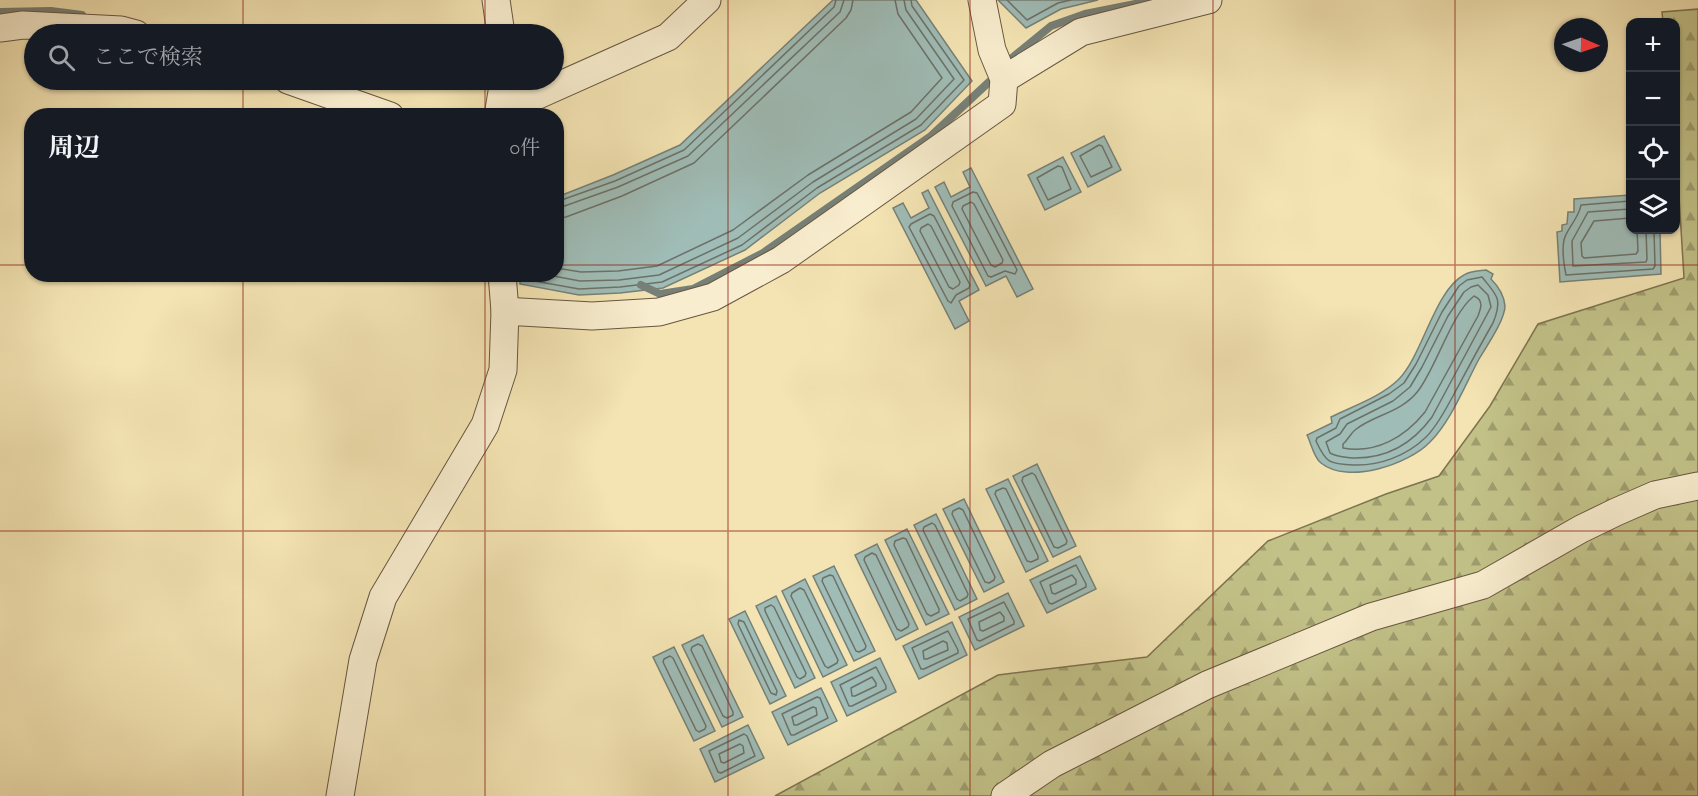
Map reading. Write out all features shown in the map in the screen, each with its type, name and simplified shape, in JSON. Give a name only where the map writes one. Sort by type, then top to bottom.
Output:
[{"type":"street","points":[[496,0],[500,24]]},
{"type":"street","points":[[564,84],[668,37],[707,0]]},
{"type":"street","points":[[505,311],[592,316],[659,312],[713,297],[781,260],[1002,104],[1004,79],[992,50],[982,0]]},
{"type":"street","points":[[1004,79],[1081,32],[1208,0]]},
{"type":"street","points":[[0,28],[24,25]]},
{"type":"street","points":[[316,90],[367,108]]},
{"type":"street","points":[[500,108],[503,90]]},
{"type":"street","points":[[512,108],[552,90]]},
{"type":"street","points":[[340,796],[363,660],[383,597],[485,426],[503,370],[505,311],[503,282]]},
{"type":"street","points":[[1005,796],[1052,764],[1207,685],[1371,617],[1484,585],[1616,512],[1655,495],[1698,486]]},
{"type":"green space","points":[[1698,9],[1698,796],[775,796],[998,675],[1147,657],[1268,541],[1386,494],[1439,476],[1490,406],[1538,324],[1684,278],[1680,212],[1680,18],[1663,18],[1662,12]]},
{"type":"water","points":[[833,0],[916,0],[972,81],[925,130],[820,193],[745,250],[663,288],[579,295],[520,284],[520,282],[564,282],[564,194],[680,145]]},
{"type":"water","points":[[998,0],[1098,0],[1061,9],[1026,28]]},
{"type":"water","points":[[1104,136],[1121,170],[1088,187],[1071,153]]},
{"type":"water","points":[[1063,157],[1081,192],[1045,210],[1028,175]]},
{"type":"water","points":[[971,168],[1033,289],[1017,297],[1006,276],[986,286],[935,187],[944,182],[951,197],[970,187],[963,172]]},
{"type":"water","points":[[928,190],[979,290],[959,301],[969,321],[955,329],[893,208],[903,203],[911,218],[929,208],[922,193]]},
{"type":"water","points":[[1626,195],[1626,234],[1660,234],[1661,274],[1560,282],[1557,232],[1562,231],[1562,225],[1567,224],[1568,212],[1574,212],[1574,199]]},
{"type":"water","points":[[1486,270],[1493,274],[1491,279],[1502,294],[1504,312],[1499,326],[1438,433],[1408,458],[1378,469],[1346,472],[1321,463],[1307,435],[1332,423],[1331,417],[1375,396],[1399,379],[1415,355],[1445,294],[1466,274]]},
{"type":"water","points":[[1037,464],[1076,546],[1053,557],[1013,476]]},
{"type":"water","points":[[1008,479],[1048,561],[1026,572],[986,489]]},
{"type":"water","points":[[964,499],[1004,582],[984,592],[943,509]]},
{"type":"water","points":[[936,514],[977,599],[955,610],[914,525]]},
{"type":"water","points":[[907,529],[949,614],[926,625],[885,540]]},
{"type":"water","points":[[877,544],[918,629],[896,640],[855,555]]},
{"type":"water","points":[[1080,556],[1096,589],[1047,613],[1030,580]]},
{"type":"water","points":[[834,566],[875,651],[854,661],[813,576]]},
{"type":"water","points":[[805,579],[847,665],[823,677],[782,591]]},
{"type":"water","points":[[1008,593],[1024,626],[975,650],[959,617]]},
{"type":"water","points":[[776,596],[815,678],[795,688],[756,606]]},
{"type":"water","points":[[745,611],[786,696],[770,704],[729,619]]},
{"type":"water","points":[[952,622],[967,655],[919,679],[903,646]]},
{"type":"water","points":[[703,635],[743,717],[722,727],[682,645]]},
{"type":"water","points":[[674,647],[715,731],[694,741],[653,657]]},
{"type":"water","points":[[880,658],[896,692],[847,716],[831,682]]},
{"type":"water","points":[[821,688],[837,721],[788,745],[772,712]]},
{"type":"water","points":[[748,725],[764,758],[715,782],[700,749]]},
{"type":"waterway","points":[[1013,57],[1051,26],[1085,14],[1150,1]]},
{"type":"waterway","points":[[0,12],[51,11],[82,15]]},
{"type":"waterway","points":[[641,285],[660,294],[693,289],[763,253],[931,136],[989,82]]}]
